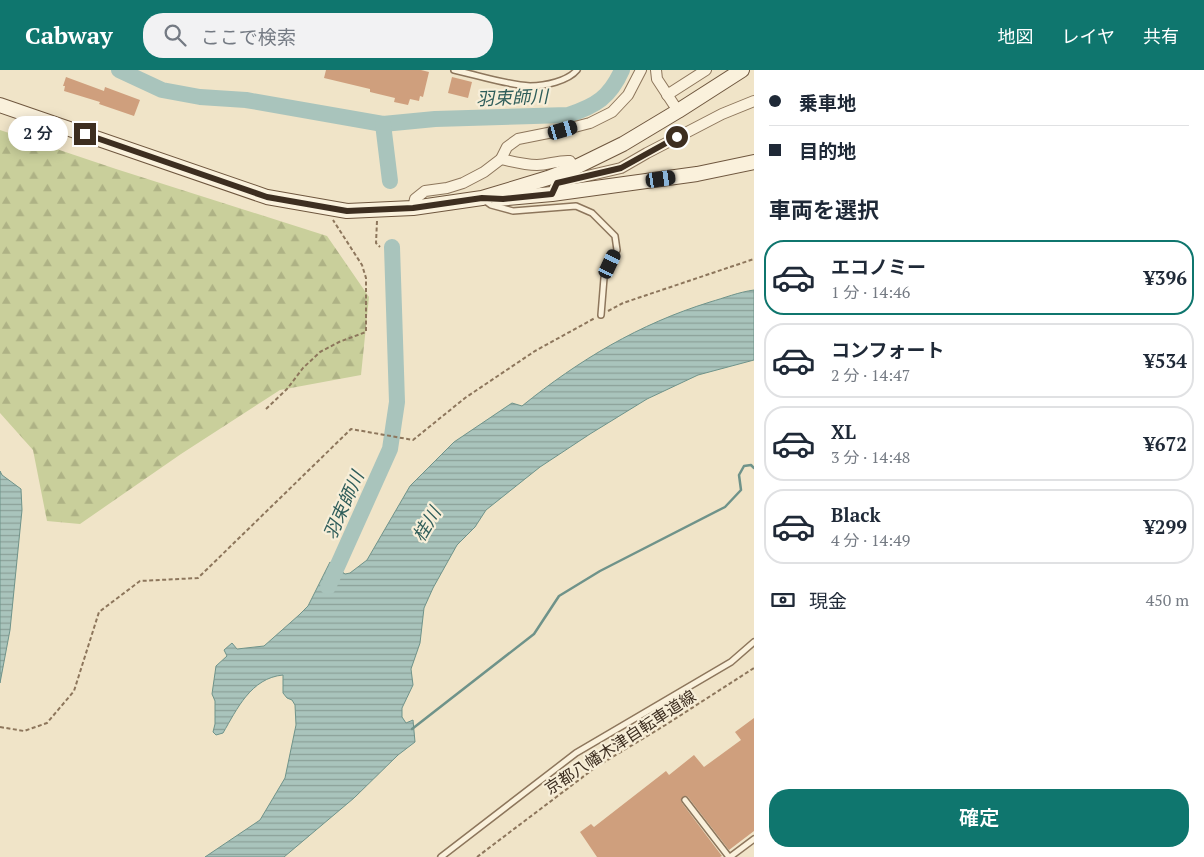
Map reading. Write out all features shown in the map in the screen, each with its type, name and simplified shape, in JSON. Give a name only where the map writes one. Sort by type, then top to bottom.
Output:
[{"type":"street","points":[[413,208],[415,199],[425,191],[447,188],[463,183],[484,172],[501,159],[507,147],[518,139],[590,123],[612,112],[628,95],[641,70]]},
{"type":"street","points":[[656,70],[657,80],[678,111]]},
{"type":"street","points":[[667,95],[706,70]]},
{"type":"street","points":[[0,105],[267,197],[347,211],[413,208],[482,198],[574,168],[623,144],[742,70]]},
{"type":"street","points":[[552,194],[557,183],[621,168],[722,114],[754,101]]},
{"type":"street","points":[[501,159],[538,165],[564,160],[570,161],[574,168]]},
{"type":"street","points":[[482,198],[503,199],[552,194],[697,174],[754,162]]},
{"type":"lane","points":[[454,70],[531,86],[553,83],[573,75],[577,70]]},
{"type":"lane","points":[[482,198],[491,205],[513,211],[576,206],[592,213],[614,236],[617,250],[604,278],[601,315]]},
{"type":"lane","points":[[441,857],[576,753],[731,662],[754,642]]},
{"type":"lane","points":[[686,800],[730,857],[754,839]]},
{"type":"path","points":[[266,408],[287,389],[303,368],[320,352],[339,342],[366,332],[366,278],[362,265],[325,208]]},
{"type":"path","points":[[378,225],[376,243],[380,247]]},
{"type":"path","points":[[0,727],[24,731],[47,723],[74,691],[99,612],[140,582],[198,578],[352,429],[413,440],[465,398],[527,356],[623,303],[754,259]]},
{"type":"path","name":"京都八幡木津自転車道線","points":[[478,857],[596,767],[754,668]]},
{"type":"green space","points":[[0,130],[327,236],[369,297],[361,375],[280,390],[181,454],[80,524],[47,521],[33,450],[0,413]]},
{"type":"water","name":"桂川","points":[[754,290],[754,360],[698,375],[647,399],[590,434],[540,467],[486,510],[475,527],[457,545],[424,608],[420,643],[411,669],[413,685],[402,708],[402,717],[406,723],[413,720],[415,742],[398,755],[354,798],[284,857],[205,857],[260,820],[285,778],[296,725],[295,705],[283,693],[283,675],[272,677],[254,688],[246,696],[223,733],[216,735],[213,732],[215,701],[212,694],[216,666],[227,656],[224,650],[232,643],[237,649],[264,646],[308,606],[330,562],[345,574],[350,573],[367,560],[410,486],[454,442],[512,403],[522,406],[565,373],[634,332],[684,311],[732,295]]},
{"type":"water","points":[[0,471],[2,475],[21,489],[22,510],[10,630],[0,683]]},
{"type":"building","points":[[326,70],[421,70],[429,72],[423,97],[420,96],[419,101],[410,99],[408,105],[394,102],[395,98],[370,92],[370,89],[324,78]]},
{"type":"building","points":[[66,77],[104,91],[105,87],[140,100],[134,116],[99,104],[100,102],[64,91],[65,86],[63,86]]},
{"type":"building","points":[[452,77],[472,82],[468,98],[448,93]]},
{"type":"building","points":[[754,718],[754,831],[729,850],[688,797],[684,796],[681,799],[682,803],[722,856],[597,857],[580,832],[591,824],[594,827],[666,771],[669,775],[694,755],[704,767],[741,740],[735,732]]},
{"type":"waterway","points":[[119,70],[162,90],[200,97],[246,100],[383,124],[435,119],[568,115],[587,108],[601,99],[607,94],[622,70]]},
{"type":"waterway","points":[[383,124],[390,181]]},
{"type":"waterway","name":"羽束師川","points":[[328,587],[390,449],[397,402],[392,247]]},
{"type":"waterway","points":[[412,729],[534,634],[559,596],[600,571],[725,507],[741,490],[739,475],[744,466],[751,465],[754,468]]},
{"type":"route","points":[[85,134],[267,197],[347,211],[413,208],[482,198],[503,199],[552,194],[557,183],[621,168],[677,137]]}]
